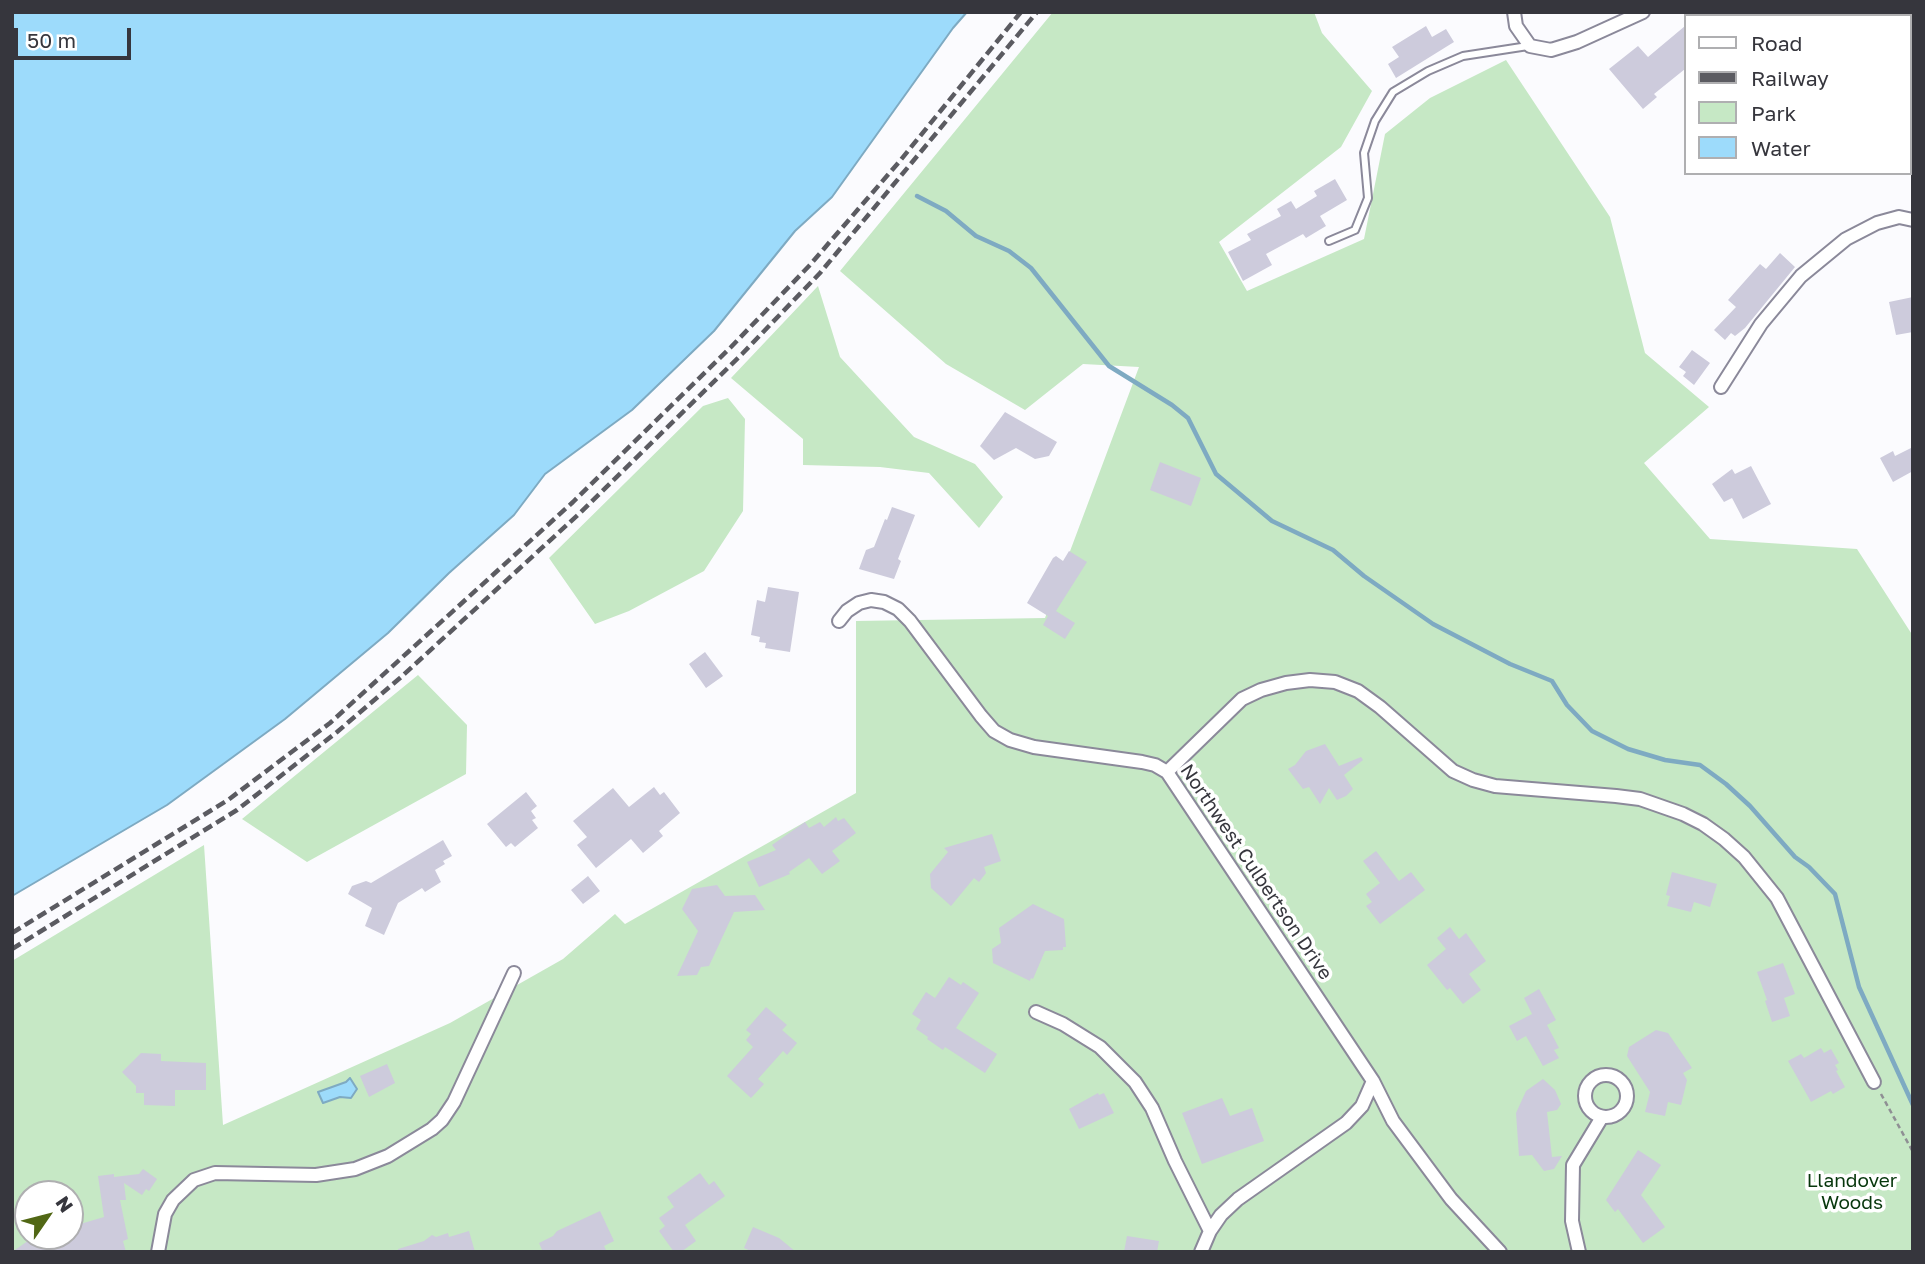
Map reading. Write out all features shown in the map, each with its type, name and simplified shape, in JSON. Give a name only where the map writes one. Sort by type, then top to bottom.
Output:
[{"type":"street","points":[[1514,12],[1516,26],[1530,46],[1551,50],[1577,42],[1643,12]]},
{"type":"street","points":[[1721,387],[1761,324],[1801,276],[1846,239],[1877,223],[1899,217],[1913,220]]},
{"type":"street","name":"Northwest Culbertson Drive","points":[[839,621],[859,603],[871,600],[884,602],[898,609],[910,621],[981,716],[994,731],[1010,740],[1034,747],[1142,762],[1167,772],[1373,1081],[1393,1121],[1451,1199],[1500,1252]]},
{"type":"street","points":[[1167,772],[1242,699],[1286,683],[1310,680],[1335,682],[1358,691],[1380,706],[1453,771],[1473,780],[1495,786],[1616,796],[1640,800],[1683,814],[1724,839],[1744,858],[1777,898],[1874,1082]]},
{"type":"street","points":[[158,1252],[165,1214],[173,1200],[194,1180],[215,1173],[316,1175],[355,1169],[388,1156],[432,1129],[454,1102],[514,973]]},
{"type":"street","points":[[1036,1012],[1063,1024],[1100,1047],[1135,1082],[1152,1108],[1210,1231]]},
{"type":"street","points":[[1201,1252],[1221,1215],[1238,1199],[1346,1123],[1362,1106],[1373,1081]]},
{"type":"street","points":[[1579,1252],[1572,1221],[1573,1165],[1602,1117]]},
{"type":"lane","points":[[1329,241],[1355,230],[1368,198],[1364,153],[1375,121],[1393,92],[1428,71],[1464,56],[1530,46]]},
{"type":"path","points":[[1874,1082],[1913,1152]]},
{"type":"green space","name":"Llandover Woods","points":[[1053,12],[1314,12],[1322,33],[1372,91],[1341,147],[1219,242],[1247,291],[1364,239],[1385,134],[1430,98],[1506,60],[1610,217],[1645,353],[1709,407],[1644,463],[1710,539],[1857,549],[1913,636],[1913,1252],[12,1252],[12,961],[204,845],[223,1125],[450,1023],[563,959],[615,914],[625,924],[856,793],[856,621],[1045,618],[1139,367],[1083,364],[1025,410],[946,364],[840,271]]},
{"type":"green space","points":[[818,286],[840,357],[914,437],[975,464],[1003,497],[979,528],[929,473],[880,467],[803,465],[803,439],[731,378]]},
{"type":"green space","points":[[728,398],[745,419],[743,511],[704,571],[629,611],[595,624],[549,558],[703,406]]},
{"type":"green space","points":[[418,675],[467,725],[466,774],[307,862],[242,819]]},
{"type":"water","points":[[12,12],[967,12],[832,197],[795,231],[714,331],[632,410],[545,474],[514,515],[388,633],[285,719],[167,805],[12,896]]},
{"type":"water","points":[[350,1078],[357,1089],[351,1098],[340,1097],[323,1103],[318,1092]]},
{"type":"building","points":[[1426,26],[1432,37],[1446,29],[1454,42],[1396,78],[1388,64],[1399,57],[1392,47]]},
{"type":"building","points":[[1684,27],[1684,70],[1654,94],[1657,97],[1643,109],[1609,69],[1638,46],[1648,57]]},
{"type":"building","points":[[1335,179],[1347,200],[1320,216],[1326,226],[1306,238],[1303,234],[1266,254],[1272,265],[1243,281],[1228,252],[1251,240],[1247,234],[1281,216],[1277,209],[1291,201],[1296,209],[1317,196],[1314,191]]},
{"type":"building","points":[[1780,253],[1795,267],[1745,328],[1735,336],[1731,333],[1725,340],[1714,330],[1736,307],[1728,300],[1760,264],[1766,269]]},
{"type":"building","points":[[1913,297],[1913,332],[1896,335],[1889,302]]},
{"type":"building","points":[[1692,350],[1710,363],[1694,385],[1683,376],[1686,372],[1679,367]]},
{"type":"building","points":[[1005,412],[1057,442],[1049,456],[1035,459],[1016,448],[994,460],[980,446]]},
{"type":"building","points":[[1913,447],[1913,471],[1893,482],[1880,458],[1893,451],[1895,456]]},
{"type":"building","points":[[1160,462],[1201,478],[1191,506],[1150,490]]},
{"type":"building","points":[[1751,466],[1771,504],[1743,519],[1732,498],[1724,502],[1712,484],[1732,469],[1735,474]]},
{"type":"building","points":[[892,507],[915,515],[898,559],[901,561],[894,579],[859,569],[866,550],[874,547]]},
{"type":"building","points":[[1069,551],[1087,562],[1056,611],[1075,623],[1065,639],[1043,625],[1048,616],[1027,603],[1053,558],[1056,556],[1063,561]]},
{"type":"building","points":[[768,587],[799,592],[790,652],[765,648],[766,643],[759,642],[760,637],[751,635],[757,600],[765,602]]},
{"type":"building","points":[[705,652],[723,676],[706,688],[689,664]]},
{"type":"building","points":[[1325,744],[1339,766],[1361,757],[1363,760],[1344,775],[1353,789],[1337,800],[1329,788],[1320,804],[1309,787],[1303,789],[1288,769],[1295,765],[1306,751]]},
{"type":"building","points":[[654,787],[660,795],[664,792],[680,813],[659,831],[663,836],[643,853],[631,839],[596,868],[577,845],[587,837],[573,821],[613,788],[629,807]]},
{"type":"building","points":[[526,792],[537,806],[531,811],[536,818],[532,820],[538,828],[515,847],[511,843],[506,847],[487,824]]},
{"type":"building","points":[[836,817],[838,821],[844,818],[856,833],[832,851],[840,861],[822,874],[809,858],[789,872],[790,874],[759,887],[747,862],[776,850],[772,845],[805,822],[809,828],[820,822],[824,827]]},
{"type":"building","points":[[992,834],[1001,861],[984,867],[986,873],[979,882],[974,878],[951,906],[931,888],[930,874],[948,852],[944,848]]},
{"type":"building","points":[[443,840],[452,856],[435,870],[441,882],[425,892],[422,888],[398,903],[384,935],[365,926],[372,908],[348,894],[352,886],[366,881],[371,883]]},
{"type":"building","points":[[1376,851],[1399,881],[1411,872],[1425,890],[1380,924],[1366,906],[1372,902],[1366,894],[1380,883],[1363,861]]},
{"type":"building","points":[[1672,872],[1717,884],[1710,907],[1694,902],[1691,912],[1667,906],[1670,896],[1666,895]]},
{"type":"building","points":[[588,876],[600,891],[583,904],[571,890]]},
{"type":"building","points":[[717,885],[725,896],[755,895],[765,910],[734,912],[709,966],[701,967],[697,975],[677,976],[698,931],[682,909],[692,889]]},
{"type":"building","points":[[1033,904],[1064,919],[1066,947],[1063,947],[1063,950],[1045,951],[1030,981],[993,963],[992,949],[1001,943],[999,928]]},
{"type":"building","points":[[1450,927],[1459,939],[1466,933],[1486,961],[1469,974],[1481,990],[1463,1004],[1450,988],[1447,990],[1427,965],[1446,949],[1437,938]]},
{"type":"building","points":[[1783,963],[1795,994],[1784,998],[1790,1016],[1772,1022],[1757,972]]},
{"type":"building","points":[[949,977],[961,985],[963,982],[979,993],[956,1028],[997,1054],[985,1073],[945,1047],[943,1050],[916,1029],[921,1020],[912,1014],[926,992],[935,998]]},
{"type":"building","points":[[1539,989],[1556,1020],[1547,1025],[1559,1048],[1554,1050],[1559,1058],[1543,1066],[1526,1036],[1517,1041],[1509,1026],[1532,1014],[1524,998]]},
{"type":"building","points":[[766,1007],[787,1025],[782,1030],[797,1043],[787,1055],[783,1051],[758,1079],[764,1084],[751,1098],[727,1076],[753,1047],[746,1040],[751,1034],[746,1030]]},
{"type":"building","points":[[1656,1030],[1668,1033],[1692,1068],[1683,1073],[1687,1080],[1681,1105],[1668,1102],[1665,1116],[1645,1112],[1650,1092],[1627,1056],[1629,1047]]},
{"type":"building","points":[[1821,1048],[1824,1053],[1831,1049],[1839,1063],[1835,1065],[1838,1070],[1836,1071],[1845,1087],[1811,1102],[1788,1061],[1801,1054],[1804,1058]]},
{"type":"building","points":[[141,1053],[161,1054],[161,1061],[206,1063],[206,1090],[175,1090],[175,1106],[144,1105],[144,1093],[136,1093],[136,1086],[122,1072]]},
{"type":"building","points":[[387,1064],[395,1083],[369,1097],[360,1076]]},
{"type":"building","points":[[1543,1079],[1555,1090],[1561,1104],[1557,1110],[1547,1112],[1552,1157],[1562,1156],[1554,1169],[1544,1171],[1532,1155],[1519,1156],[1516,1113],[1526,1091]]},
{"type":"building","points":[[1098,1093],[1104,1093],[1114,1113],[1079,1129],[1069,1109]]},
{"type":"building","points":[[1222,1098],[1230,1116],[1252,1108],[1264,1141],[1202,1164],[1182,1113]]},
{"type":"building","points":[[1638,1150],[1661,1165],[1641,1195],[1665,1227],[1643,1243],[1618,1209],[1615,1212],[1606,1200]]},
{"type":"building","points":[[143,1169],[157,1179],[149,1191],[146,1189],[142,1195],[124,1183],[126,1200],[120,1200],[128,1239],[123,1241],[126,1252],[12,1252],[84,1250],[84,1223],[104,1217],[98,1176],[139,1174]]},
{"type":"building","points":[[700,1173],[709,1185],[714,1181],[725,1196],[685,1225],[696,1241],[681,1252],[674,1252],[659,1231],[665,1226],[659,1218],[674,1207],[667,1197]]},
{"type":"building","points":[[600,1211],[614,1241],[604,1246],[607,1252],[543,1252],[539,1243],[557,1231]]},
{"type":"building","points":[[753,1227],[779,1238],[796,1252],[753,1252],[744,1248]]},
{"type":"building","points":[[469,1231],[475,1252],[398,1252],[398,1249],[424,1241],[432,1235],[436,1237],[448,1233],[449,1237]]},
{"type":"building","points":[[1127,1236],[1159,1241],[1157,1252],[1124,1252]]},
{"type":"waterway","points":[[917,196],[946,211],[976,236],[1009,251],[1031,268],[1109,366],[1188,418],[1216,474],[1272,521],[1333,550],[1364,576],[1433,624],[1510,664],[1552,681],[1567,705],[1592,731],[1628,749],[1665,760],[1700,765],[1726,784],[1750,806],[1795,857],[1809,867],[1835,894],[1859,987],[1913,1105]]},
{"type":"railway","points":[[12,933],[228,800],[330,723],[573,502],[731,347],[809,266],[899,162],[1021,12]]},
{"type":"railway","points":[[12,949],[237,810],[337,732],[400,678],[581,512],[742,354],[820,273],[1037,12]]}]
